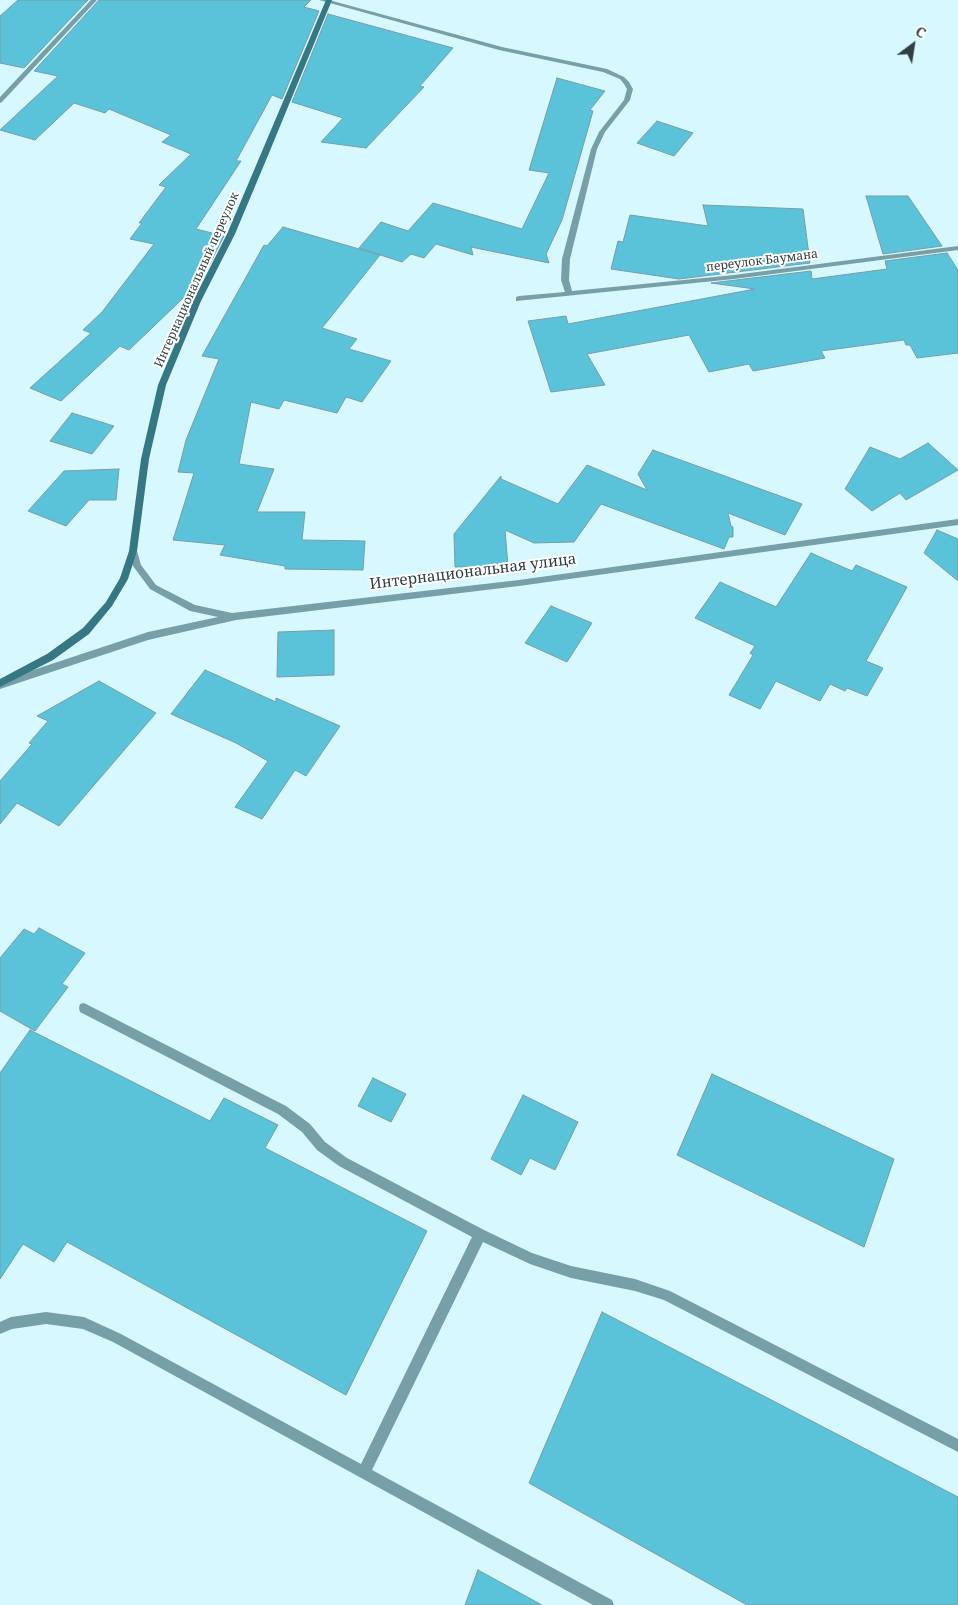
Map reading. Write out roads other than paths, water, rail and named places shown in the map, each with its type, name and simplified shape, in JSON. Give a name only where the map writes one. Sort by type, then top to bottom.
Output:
[{"type":"street","points":[[0,101],[94,0]]},
{"type":"street","points":[[326,1],[501,49],[605,70],[622,78],[627,84],[630,88],[628,100],[602,132],[594,149],[566,259],[565,280],[569,294]]},
{"type":"street","name":"Интернациональный переулок","points":[[110,604],[124,579],[133,550],[145,459],[162,385],[197,302],[231,234],[270,144],[326,1]]},
{"type":"street","name":"переулок Баумана","points":[[519,299],[734,277],[958,248]]},
{"type":"street","name":"Интернациональная улица","points":[[0,684],[148,636],[236,616],[519,583],[958,522]]},
{"type":"street","points":[[133,550],[137,566],[153,587],[193,608],[236,616]]},
{"type":"street","name":"Интернациональная улица","points":[[0,684],[50,657],[75,640],[110,604]]},
{"type":"street","points":[[84,1008],[282,1110],[306,1128],[321,1146],[342,1162],[480,1234],[530,1258],[571,1272],[635,1285],[666,1295],[958,1446]]},
{"type":"street","points":[[364,1473],[480,1234]]},
{"type":"street","points":[[0,1328],[11,1323],[46,1318],[84,1323],[117,1338],[607,1605]]}]
